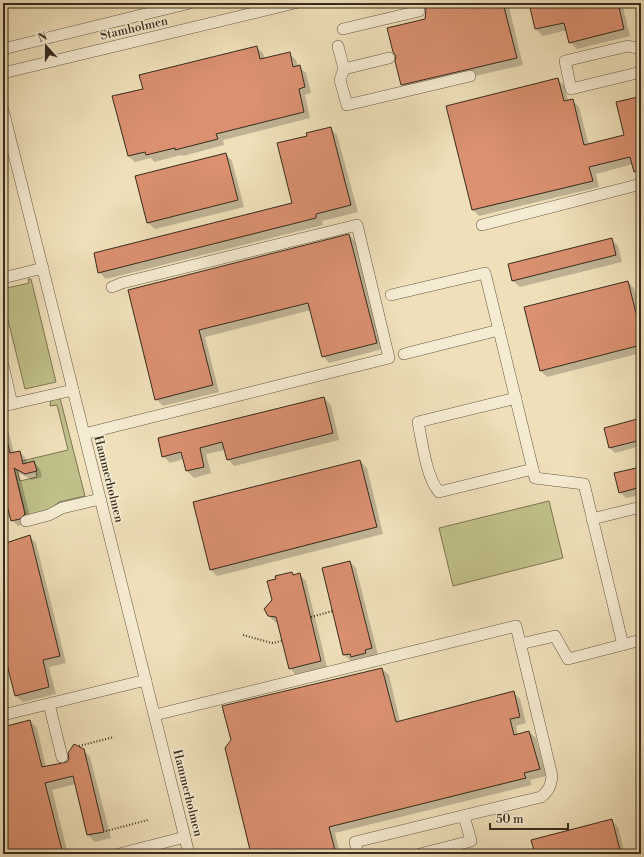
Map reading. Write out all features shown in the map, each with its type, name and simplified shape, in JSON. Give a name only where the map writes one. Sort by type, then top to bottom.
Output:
[{"type":"street","name":"Stamholmen","points":[[3,49],[190,3]]},
{"type":"street","name":"Stamholmen","points":[[3,73],[295,3]]},
{"type":"street","points":[[343,29],[419,10]]},
{"type":"street","points":[[338,46],[344,69],[340,80],[347,105],[470,76]]},
{"type":"street","points":[[641,49],[628,46],[565,62],[572,89],[641,72]]},
{"type":"street","points":[[344,69],[389,58]]},
{"type":"street","name":"Hammerholmen","points":[[3,110],[189,854]]},
{"type":"street","points":[[482,225],[641,184]]},
{"type":"street","points":[[84,434],[389,358],[357,225],[122,283],[112,287]]},
{"type":"street","points":[[3,278],[43,268]]},
{"type":"street","points":[[391,295],[485,273],[535,478],[584,484],[623,645]]},
{"type":"street","points":[[404,354],[499,330]]},
{"type":"street","points":[[3,366],[8,405],[73,390]]},
{"type":"street","points":[[516,398],[418,422],[433,485],[439,492],[533,469]]},
{"type":"street","points":[[26,521],[49,515],[62,508],[100,499]]},
{"type":"street","points":[[592,519],[641,507]]},
{"type":"street","points":[[154,715],[516,626],[552,776],[551,784],[547,792],[541,797],[355,842],[358,854]]},
{"type":"street","points":[[520,644],[555,636],[568,659],[641,640]]},
{"type":"street","points":[[3,715],[146,680]]},
{"type":"street","points":[[49,704],[62,757]]},
{"type":"street","points":[[420,854],[471,841],[464,816]]},
{"type":"street","points":[[119,854],[185,837]]},
{"type":"path","points":[[311,617],[333,611]]},
{"type":"path","points":[[244,635],[272,643],[282,641]]},
{"type":"path","points":[[79,746],[114,737]]},
{"type":"path","points":[[106,831],[148,820]]},
{"type":"green space","points":[[28,279],[31,279],[56,382],[25,389],[3,300],[3,289],[29,283]]},
{"type":"green space","points":[[60,398],[85,496],[59,502],[49,510],[26,516],[14,468],[17,470],[20,481],[37,477],[34,461],[23,464],[22,461],[68,450],[57,405],[50,406],[51,399]]},
{"type":"green space","points":[[549,501],[563,558],[453,586],[439,528]]},
{"type":"building","points":[[437,3],[503,3],[517,58],[401,85],[395,61],[396,56],[393,52],[387,28],[425,19],[426,10],[424,6]]},
{"type":"building","points":[[529,3],[618,3],[624,29],[569,43],[564,23],[535,29]]},
{"type":"building","points":[[257,46],[260,59],[290,52],[293,67],[300,65],[305,87],[299,89],[304,112],[216,134],[218,139],[175,150],[175,148],[146,155],[145,152],[128,156],[112,96],[143,89],[139,75]]},
{"type":"building","points":[[558,78],[564,101],[573,99],[584,145],[624,135],[616,102],[638,97],[641,109],[641,170],[634,172],[630,157],[589,167],[593,181],[472,210],[446,106]]},
{"type":"building","points":[[331,127],[351,205],[316,214],[316,218],[98,273],[94,253],[292,203],[277,143],[307,136],[306,133]]},
{"type":"building","points":[[226,153],[238,200],[147,223],[135,176]]},
{"type":"building","points":[[349,234],[377,343],[322,357],[308,303],[199,330],[213,385],[155,400],[128,290]]},
{"type":"building","points":[[612,238],[616,255],[512,281],[508,264]]},
{"type":"building","points":[[628,281],[641,333],[641,345],[540,371],[524,307]]},
{"type":"building","points":[[324,397],[333,433],[227,460],[222,442],[200,448],[204,467],[186,471],[181,452],[162,457],[158,438]]},
{"type":"building","points":[[641,418],[641,440],[609,448],[604,428]]},
{"type":"building","points":[[6,437],[10,453],[20,451],[23,464],[34,461],[37,471],[25,474],[14,468],[25,514],[20,519],[11,521],[3,490],[3,438]]},
{"type":"building","points":[[360,460],[377,527],[210,570],[193,502]]},
{"type":"building","points":[[641,467],[641,487],[619,493],[614,473]]},
{"type":"building","points":[[30,535],[60,656],[43,660],[49,687],[15,696],[3,649],[3,544]]},
{"type":"building","points":[[350,561],[372,648],[365,650],[366,653],[351,657],[350,654],[343,655],[322,568]]},
{"type":"building","points":[[292,572],[293,575],[300,573],[321,661],[289,669],[276,617],[268,616],[264,609],[272,600],[267,581],[276,579],[275,576]]},
{"type":"building","points":[[382,668],[396,722],[514,691],[520,717],[510,719],[514,735],[529,731],[540,769],[524,773],[526,778],[329,827],[336,854],[251,854],[225,748],[231,740],[222,706]]},
{"type":"building","points":[[30,720],[42,767],[67,762],[69,759],[68,753],[74,744],[84,749],[104,832],[87,835],[73,776],[45,783],[63,854],[3,854],[3,727]]},
{"type":"building","points":[[612,819],[621,854],[535,854],[531,840]]}]
